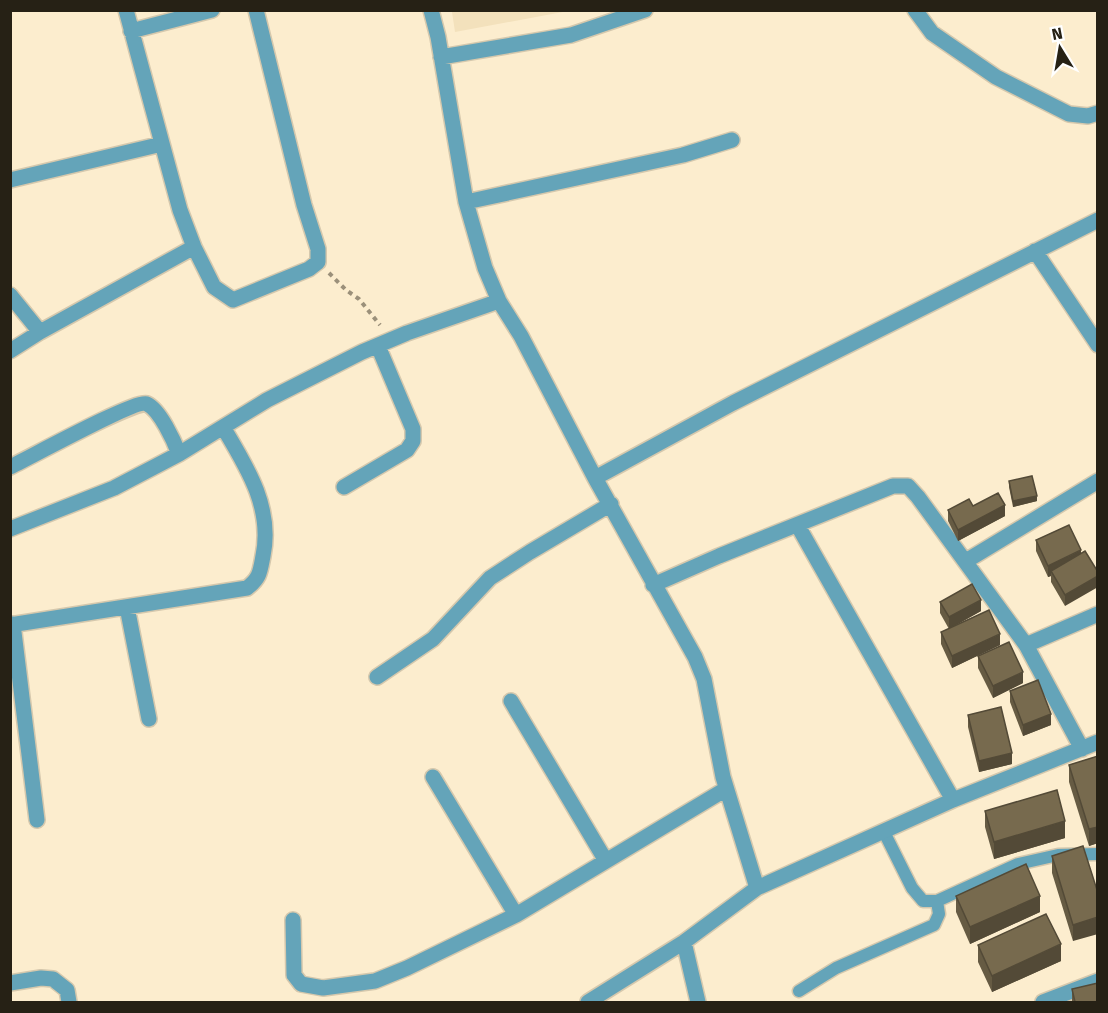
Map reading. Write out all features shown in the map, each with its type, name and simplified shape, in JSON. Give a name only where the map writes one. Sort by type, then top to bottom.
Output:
[{"type":"street","points":[[126,10],[180,210],[194,247],[214,287],[233,300],[309,269],[318,262],[318,249],[304,205],[256,10]]},
{"type":"street","points":[[131,31],[213,10]]},
{"type":"street","points":[[431,10],[466,202],[485,268],[499,301],[550,391],[653,585],[695,657],[704,679],[726,789],[757,888]]},
{"type":"street","points":[[441,57],[571,35],[645,10]]},
{"type":"street","points":[[915,10],[932,33],[996,77],[1070,114],[1088,116],[1098,113]]},
{"type":"street","points":[[466,202],[683,155],[732,140]]},
{"type":"street","points":[[10,180],[162,144]]},
{"type":"street","points":[[595,478],[733,403],[1098,220]]},
{"type":"street","points":[[10,351],[194,247]]},
{"type":"street","points":[[1035,251],[1098,345]]},
{"type":"street","points":[[10,295],[40,332]]},
{"type":"street","points":[[10,529],[114,488],[179,454],[267,400],[384,343],[499,301]]},
{"type":"street","points":[[344,487],[407,450],[413,441],[413,429],[384,343]]},
{"type":"street","points":[[10,467],[141,403],[150,405],[165,425],[179,454]]},
{"type":"street","points":[[37,820],[12,624],[247,588],[257,580],[266,543],[263,510],[248,469],[223,427]]},
{"type":"street","points":[[966,561],[1098,482]]},
{"type":"street","points":[[653,585],[893,486],[908,486],[966,561],[1026,645],[1082,748]]},
{"type":"street","points":[[377,677],[433,639],[490,578],[611,504]]},
{"type":"street","points":[[798,526],[953,800]]},
{"type":"street","points":[[127,607],[149,719]]},
{"type":"street","points":[[1026,645],[1098,614]]},
{"type":"street","points":[[511,701],[606,861]]},
{"type":"street","points":[[588,1002],[684,942],[757,888],[953,800],[1098,742]]},
{"type":"street","points":[[433,777],[516,915]]},
{"type":"street","points":[[293,920],[294,975],[301,984],[323,988],[375,981],[516,915],[726,789]]},
{"type":"street","points":[[684,942],[698,1002]]},
{"type":"street","points":[[10,983],[41,978],[53,979],[67,990],[69,1002]]},
{"type":"street","points":[[1043,1002],[1098,981]]},
{"type":"lane","points":[[884,832],[912,888],[923,901],[937,901],[1018,864],[1058,855],[1098,854]]},
{"type":"lane","points":[[800,991],[836,968],[934,925],[939,914],[937,901]]},
{"type":"path","points":[[318,262],[346,290],[359,299],[384,343]]},
{"type":"shaded area","points":[[568,11],[455,32],[452,12]]},
{"type":"building","points":[[1032,476],[1037,496],[1013,501],[1009,481]]},
{"type":"building","points":[[998,493],[1005,505],[958,530],[948,510],[969,499],[973,506]]},
{"type":"building","points":[[1069,525],[1081,550],[1048,566],[1036,540]]},
{"type":"building","points":[[1085,551],[1098,572],[1098,576],[1065,595],[1051,571]]},
{"type":"building","points":[[972,584],[981,600],[949,617],[940,602]]},
{"type":"building","points":[[989,610],[1000,634],[952,656],[941,632]]},
{"type":"building","points":[[1009,642],[1023,672],[993,686],[978,656]]},
{"type":"building","points":[[1038,680],[1051,714],[1023,725],[1010,691]]},
{"type":"building","points":[[1001,707],[1012,753],[979,761],[968,715]]},
{"type":"building","points":[[1098,756],[1098,827],[1089,829],[1069,765]]},
{"type":"building","points":[[1057,790],[1065,821],[994,842],[985,811]]},
{"type":"building","points":[[1083,846],[1098,893],[1098,917],[1073,925],[1052,856]]},
{"type":"building","points":[[1026,864],[1040,896],[970,927],[956,896]]},
{"type":"building","points":[[1046,914],[1061,944],[992,976],[978,945]]},
{"type":"building","points":[[1098,983],[1098,1002],[1075,1002],[1072,989]]}]
